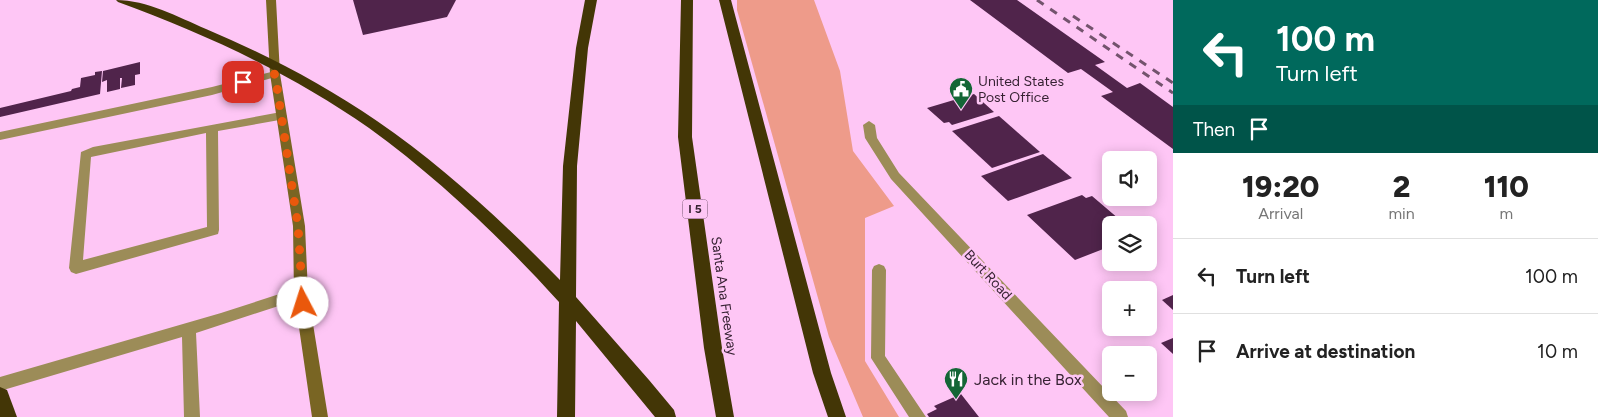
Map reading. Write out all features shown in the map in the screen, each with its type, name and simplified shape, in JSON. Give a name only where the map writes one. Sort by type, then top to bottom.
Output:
[{"type":"highway","points":[[122,0],[174,18],[247,51],[297,78],[361,117],[419,160],[476,208],[525,255],[593,327],[666,417]]},
{"type":"highway","points":[[566,417],[570,166],[582,48],[590,0]]},
{"type":"highway","name":"Santa Ana Freeway","points":[[687,0],[685,137],[713,348],[725,417]]},
{"type":"highway","points":[[725,0],[820,363],[837,417]]},
{"type":"highway","points":[[0,396],[8,417]]},
{"type":"main road","points":[[271,0],[275,74],[298,226],[301,292],[320,417]]},
{"type":"street","points":[[0,136],[212,90],[275,74]]},
{"type":"street","points":[[212,128],[213,230],[76,268],[85,155],[93,151],[212,128],[281,116]]},
{"type":"street","name":"Burt Road","points":[[869,125],[871,138],[895,176],[1120,417]]},
{"type":"street","points":[[879,270],[878,358],[918,417]]},
{"type":"street","points":[[0,384],[189,329],[301,292]]},
{"type":"street","points":[[189,329],[192,417]]},
{"type":"shaded area","points":[[737,0],[814,0],[840,71],[853,151],[894,206],[865,218],[865,361],[899,417],[863,417],[829,337],[737,10]]},
{"type":"building","points":[[353,0],[456,0],[447,17],[363,35]]},
{"type":"building","points":[[970,0],[1017,0],[1105,62],[1095,65],[1127,88],[1140,83],[1173,107],[1173,149],[1101,96],[1113,92],[1081,69],[1068,73]]},
{"type":"building","points":[[140,62],[140,74],[135,75],[135,85],[121,88],[122,78],[120,78],[120,89],[107,92],[107,80],[102,82],[103,71]]},
{"type":"building","points":[[102,71],[100,94],[0,117],[0,108],[71,91],[80,87],[81,78],[95,75],[95,72]]},
{"type":"building","name":"United States Post Office","points":[[974,94],[994,112],[952,125],[949,122],[944,123],[927,108]]},
{"type":"building","points":[[999,116],[1040,152],[992,168],[952,131]]},
{"type":"building","points":[[1043,154],[1072,178],[1008,201],[981,176]]},
{"type":"building","points":[[1082,195],[1086,198],[1092,196],[1115,216],[1102,216],[1102,250],[1075,260],[1027,215]]},
{"type":"building","points":[[1173,295],[1173,310],[1162,300]]},
{"type":"building","points":[[1173,338],[1173,354],[1161,343]]},
{"type":"building","name":"Jack in the Box","points":[[961,394],[979,417],[929,417],[927,414],[937,409],[934,406]]},
{"type":"railway","points":[[1037,0],[1173,93]]},
{"type":"railway","points":[[1073,16],[1173,83]]},
{"type":"place","name":"United States Post Office","points":[[961,110]]},
{"type":"place","name":"Jack in the Box","points":[[956,400]]},
{"type":"route","points":[[243,82],[275,74],[298,226],[303,303]]}]
